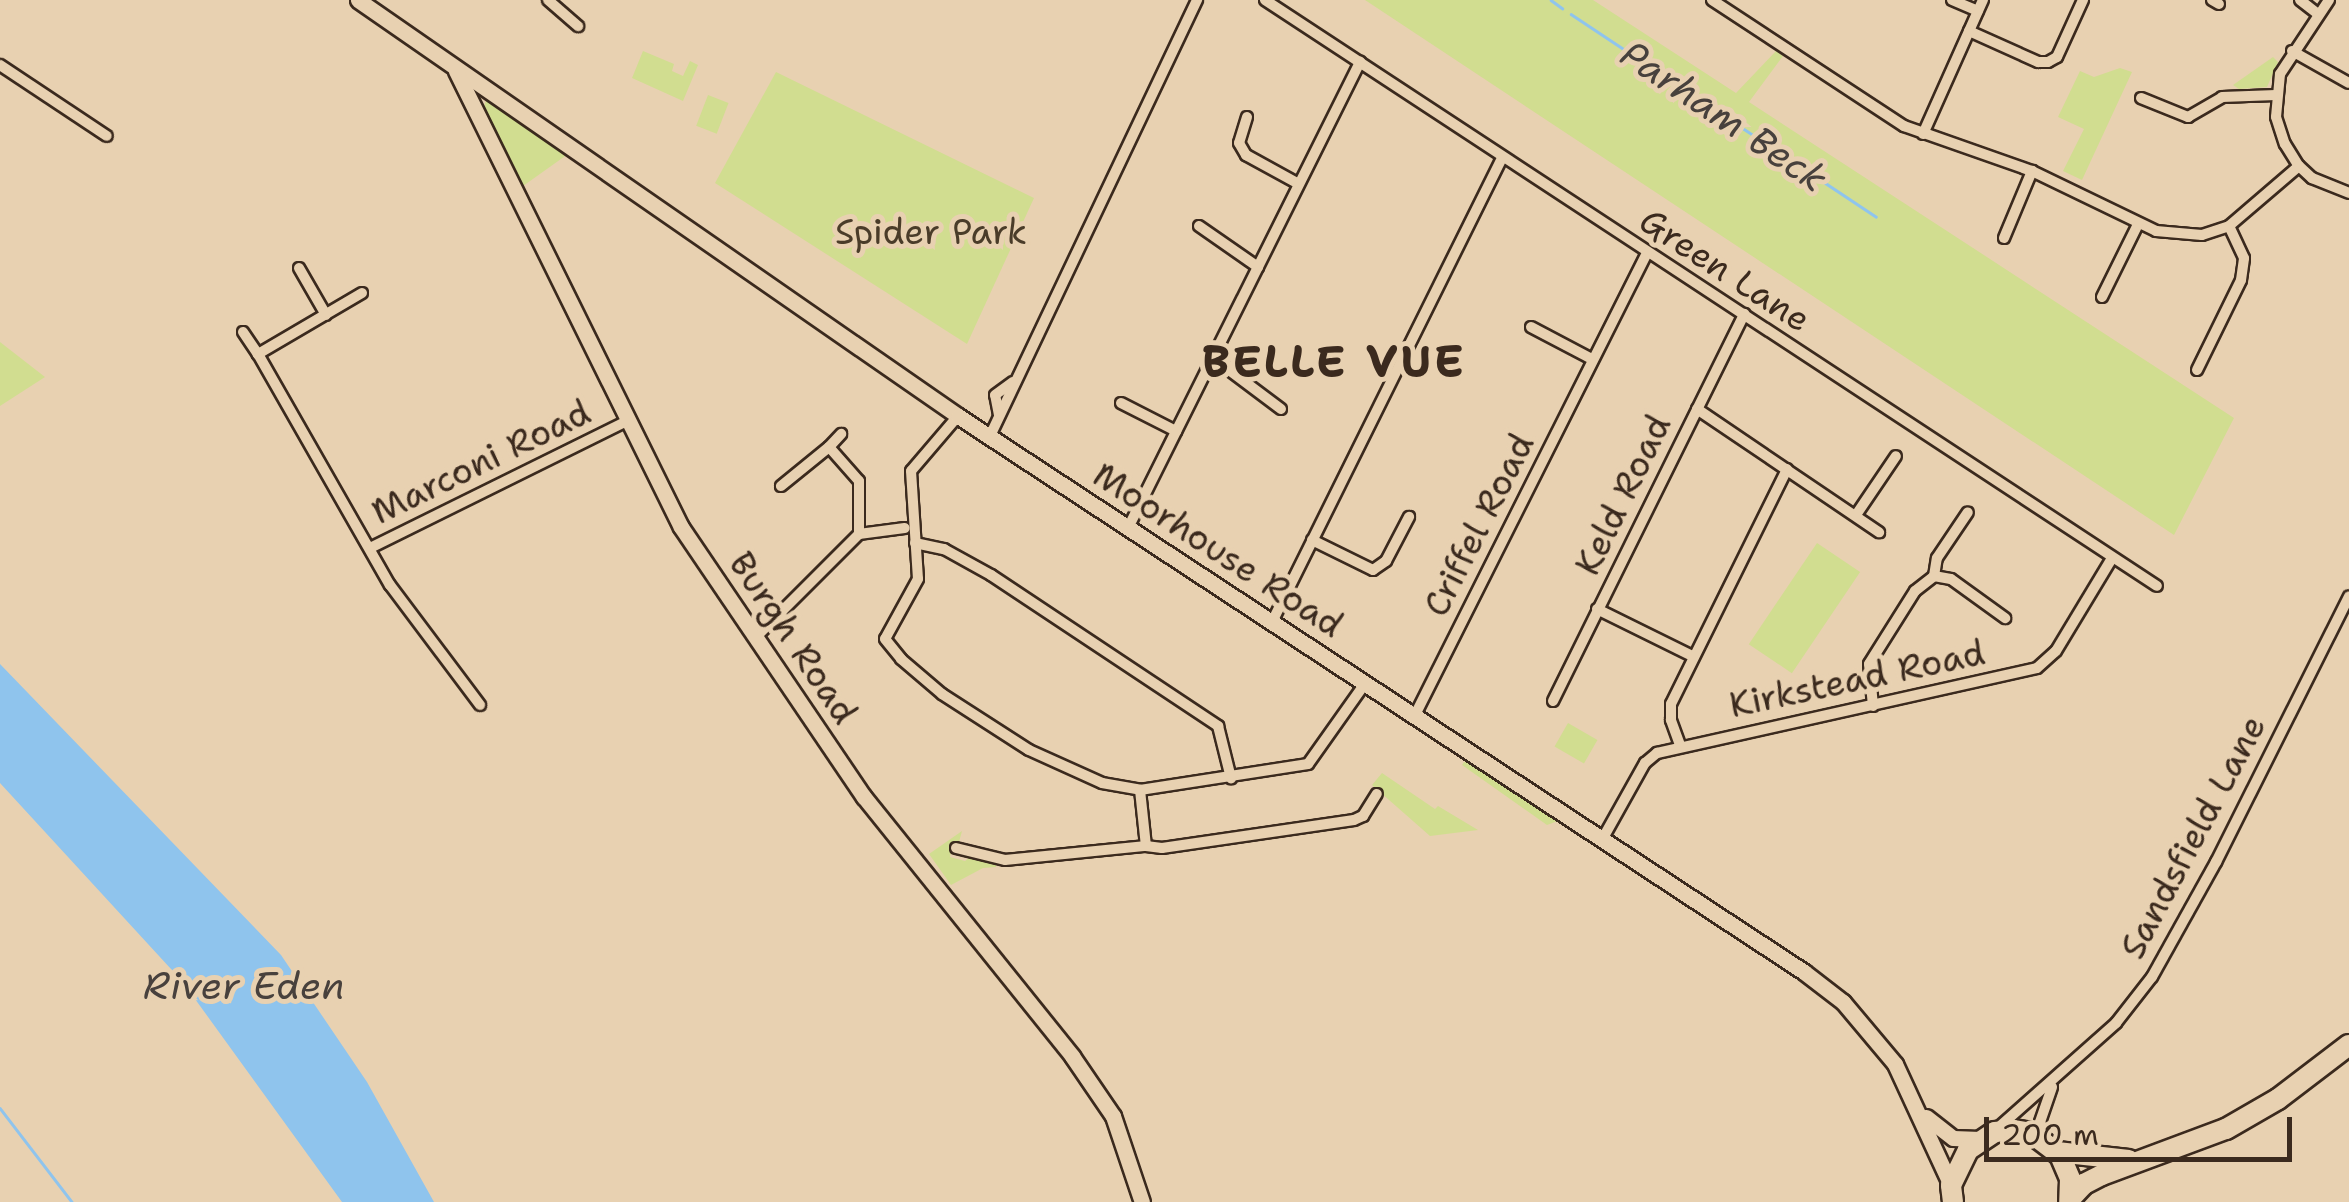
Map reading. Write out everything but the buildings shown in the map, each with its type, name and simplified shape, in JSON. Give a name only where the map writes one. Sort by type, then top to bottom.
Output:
[{"type":"highway","points":[[2069,1201],[2084,1184],[2226,1129],[2278,1099],[2349,1045]]},
{"type":"highway","points":[[1952,1197],[1959,1162],[1985,1137],[2012,1130],[2052,1146],[2138,1160]]},
{"type":"highway","points":[[2052,1146],[2068,1169],[2069,1201]]},
{"type":"main road","name":"Moorhouse Road","points":[[358,0],[958,416],[1603,838],[1843,1002],[1895,1064],[1920,1110],[1952,1197]]},
{"type":"main road","name":"Burgh Road","points":[[454,67],[681,527],[864,797],[1006,968],[1113,1116],[1142,1202]]},
{"type":"main road","points":[[474,103],[491,90]]},
{"type":"main road","name":"Moorhouse Road","points":[[1920,1110],[1953,1138],[1985,1137]]},
{"type":"street","points":[[548,0],[578,26]]},
{"type":"street","points":[[990,436],[1000,416],[995,395],[1016,380],[1198,0]]},
{"type":"street","name":"Green Lane","points":[[1264,0],[2157,586]]},
{"type":"street","points":[[1712,0],[1923,134],[2032,170],[2138,224],[2176,236],[2202,235],[2229,226],[2299,166]]},
{"type":"street","points":[[1923,134],[1981,6],[1952,0]]},
{"type":"street","points":[[1969,32],[2038,62],[2048,62],[2057,57],[2084,0]]},
{"type":"street","points":[[2300,0],[2318,14]]},
{"type":"street","points":[[2328,0],[2280,74],[2276,118],[2285,144],[2299,166],[2312,178],[2349,194]]},
{"type":"street","points":[[2292,51],[2349,82]]},
{"type":"street","points":[[1128,528],[1360,62]]},
{"type":"street","points":[[0,65],[107,136]]},
{"type":"street","points":[[2142,98],[2188,117],[2222,97],[2276,94]]},
{"type":"street","points":[[1247,117],[1239,142],[1246,155],[1299,184]]},
{"type":"street","points":[[1272,622],[1502,158]]},
{"type":"street","points":[[2004,238],[2032,170]]},
{"type":"street","points":[[2102,296],[2138,224]]},
{"type":"street","points":[[1200,226],[1258,267]]},
{"type":"street","points":[[2197,370],[2242,280],[2244,258],[2229,226]]},
{"type":"street","name":"Criffel Road","points":[[1415,715],[1647,253]]},
{"type":"street","points":[[298,268],[326,314]]},
{"type":"street","points":[[258,354],[362,293]]},
{"type":"street","name":"Keld Road","points":[[1554,701],[1744,314]]},
{"type":"street","points":[[1531,327],[1592,359]]},
{"type":"street","points":[[244,332],[370,548]]},
{"type":"street","points":[[1213,358],[1281,408]]},
{"type":"street","points":[[1121,402],[1176,431]]},
{"type":"street","points":[[1697,409],[1880,532]]},
{"type":"street","points":[[958,416],[910,471],[918,579],[885,638],[901,659],[942,694],[1029,750],[1102,783],[1140,790],[1308,764],[1366,682]]},
{"type":"street","name":"Marconi Road","points":[[480,705],[390,585],[370,548],[627,421]]},
{"type":"street","points":[[781,486],[841,434]]},
{"type":"street","points":[[829,448],[859,481],[859,534]]},
{"type":"street","points":[[1856,515],[1896,456]]},
{"type":"street","points":[[1680,745],[1670,720],[1672,704],[1787,469]]},
{"type":"street","points":[[1874,706],[1869,664],[1915,591],[1934,576],[1937,558],[1968,512]]},
{"type":"street","points":[[1312,540],[1373,570],[1386,561],[1409,518]]},
{"type":"street","points":[[756,637],[859,534],[905,528]]},
{"type":"street","points":[[915,543],[944,549],[991,575],[1218,726],[1231,778]]},
{"type":"street","name":"Kirkstead Road","points":[[1603,838],[1644,764],[1657,752],[2036,668],[2056,651],[2112,558]]},
{"type":"street","points":[[1934,576],[1950,579],[2006,618]]},
{"type":"street","name":"Sandsfield Lane","points":[[1985,1137],[2055,1082],[2116,1023],[2152,976],[2216,862],[2349,596]]},
{"type":"street","points":[[1597,609],[1694,657]]},
{"type":"street","points":[[1140,790],[1146,846]]},
{"type":"street","points":[[956,848],[1005,860],[1146,846],[1162,848],[1354,820],[1362,816],[1378,794]]},
{"type":"street","points":[[2052,1146],[2041,1110],[2055,1082]]},
{"type":"green space","points":[[1365,0],[1593,0],[1736,93],[1776,51],[1783,56],[1749,102],[2234,418],[2174,535]]},
{"type":"green space","points":[[643,51],[674,64],[672,71],[683,76],[690,61],[698,65],[683,101],[632,78]]},
{"type":"green space","points":[[2273,57],[2278,62],[2267,87],[2239,89],[2233,85]]},
{"type":"green space","points":[[2120,68],[2132,72],[2082,180],[2063,171],[2084,129],[2058,117],[2080,71],[2094,77]]},
{"type":"green space","name":"Spider Park","points":[[776,72],[1034,198],[967,344],[715,183]]},
{"type":"green space","points":[[708,95],[729,103],[717,134],[696,126]]},
{"type":"green space","points":[[487,98],[568,154],[523,186],[484,106]]},
{"type":"green space","points":[[0,342],[45,377],[0,406]]},
{"type":"green space","points":[[1817,543],[1860,572],[1792,673],[1749,644]]},
{"type":"green space","points":[[1568,723],[1597,740],[1584,763],[1554,746]]},
{"type":"green space","points":[[1480,763],[1563,819],[1547,825],[1462,765]]},
{"type":"green space","points":[[1382,773],[1435,809],[1438,806],[1478,830],[1430,836],[1372,785]]},
{"type":"green space","points":[[962,831],[959,842],[953,841],[950,857],[965,861],[972,855],[996,862],[996,867],[983,868],[951,885],[929,854]]},
{"type":"water","name":"River Eden","points":[[0,664],[281,955],[367,1082],[434,1202],[342,1202],[182,981],[0,783]]},
{"type":"waterway","name":"Parham Beck","points":[[1551,0],[1562,8]]},
{"type":"waterway","name":"Parham Beck","points":[[1571,14],[1876,217]]},
{"type":"waterway","points":[[0,1108],[72,1202]]},
{"type":"district","name":"BELLE VUE","points":[[1334,362]]}]
